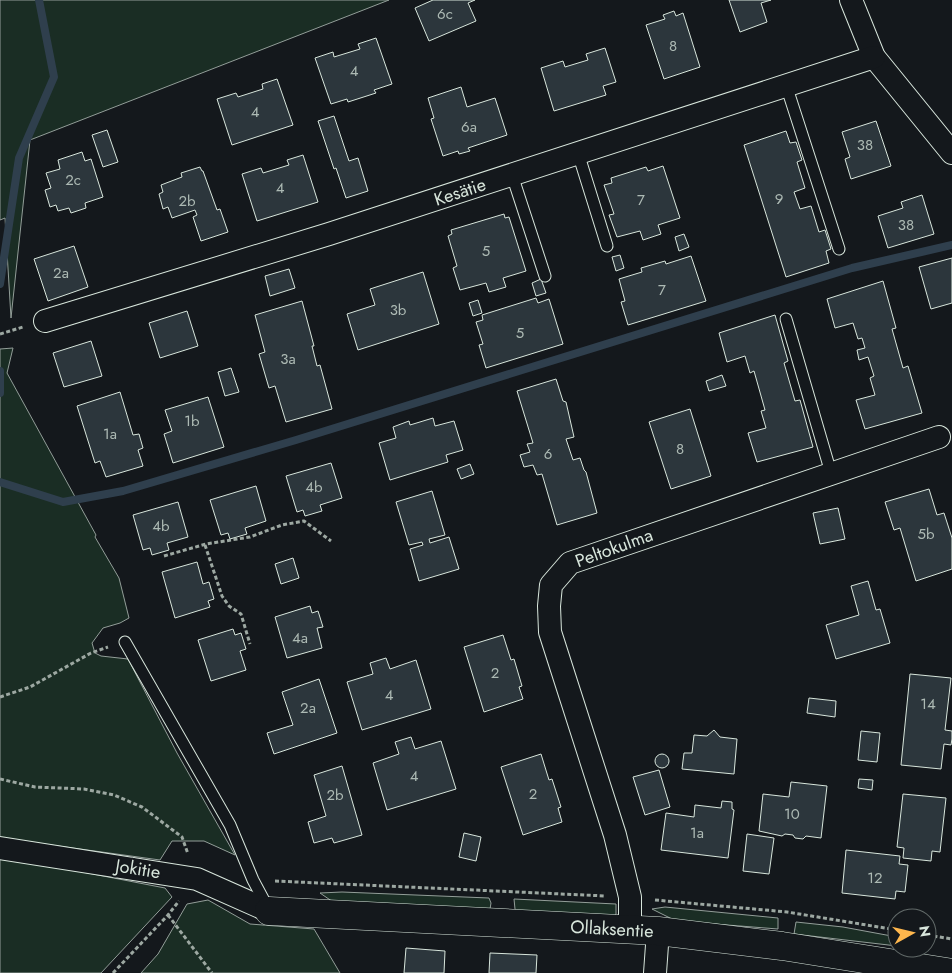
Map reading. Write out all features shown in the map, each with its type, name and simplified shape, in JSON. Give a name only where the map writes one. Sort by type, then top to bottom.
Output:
[{"type":"street","points":[[851,0],[874,57],[952,153]]},
{"type":"street","name":"Kesätie","points":[[45,322],[329,234],[874,57]]},
{"type":"street","name":"Peltokulma","points":[[630,930],[630,898],[615,835],[550,632],[549,606],[551,585],[570,563],[939,437]]},
{"type":"street","name":"Jokitie","points":[[0,848],[197,879],[270,911]]},
{"type":"street","name":"Ollaksentie","points":[[270,911],[658,931],[791,948],[952,973]]},
{"type":"street","points":[[656,973],[658,931]]},
{"type":"lane","points":[[786,85],[840,249]]},
{"type":"lane","points":[[578,153],[607,246]]},
{"type":"lane","points":[[512,175],[545,276]]},
{"type":"lane","points":[[786,319],[831,473]]},
{"type":"lane","points":[[125,642],[230,825],[253,880],[270,911]]},
{"type":"path","points":[[164,556],[205,544],[250,537],[282,525],[304,520],[331,541]]},
{"type":"path","points":[[205,544],[222,596],[229,606],[241,614],[250,644]]},
{"type":"path","points":[[0,697],[30,687],[91,653],[125,642]]},
{"type":"path","points":[[0,779],[35,787],[84,790],[114,795],[142,807],[182,837],[197,879],[168,915],[113,973]]},
{"type":"path","points":[[168,915],[212,973]]},
{"type":"path","points":[[937,937],[952,939]]},
{"type":"green space","points":[[0,0],[389,0],[30,140],[11,318],[5,218],[0,220]]},
{"type":"green space","points":[[13,348],[7,373],[119,578],[129,618],[103,628],[92,643],[95,653],[101,656],[128,659],[177,753],[235,855],[204,841],[172,841],[160,860],[0,838],[0,349]]},
{"type":"green space","points":[[0,856],[165,888],[172,897],[101,973],[0,973]]},
{"type":"green space","points":[[342,892],[489,898],[491,903],[490,909],[336,904],[320,893]]},
{"type":"green space","points":[[514,899],[616,904],[616,914],[612,918],[518,913],[515,909]]},
{"type":"green space","points":[[208,900],[250,924],[314,929],[340,973],[141,973],[158,954],[187,904]]},
{"type":"green space","points":[[665,907],[778,918],[778,929],[676,921],[652,909]]},
{"type":"green space","points":[[796,922],[843,927],[887,935],[887,945],[794,934]]},
{"type":"building","points":[[433,0],[475,0],[468,3],[476,21],[429,41],[415,8]]},
{"type":"building","points":[[729,0],[771,0],[761,3],[767,22],[740,32]]},
{"type":"building","points":[[674,11],[676,16],[683,13],[700,67],[664,79],[646,25],[665,19],[663,15]]},
{"type":"building","points":[[376,38],[392,84],[374,90],[376,93],[348,102],[347,99],[331,104],[315,58],[333,52],[334,57],[360,49],[358,44]]},
{"type":"building","points":[[605,48],[616,82],[603,86],[606,95],[554,111],[541,68],[563,61],[565,67],[588,60],[586,54]]},
{"type":"building","points":[[277,79],[293,125],[232,145],[217,99],[236,93],[238,97],[263,89],[262,84]]},
{"type":"building","points":[[461,87],[467,107],[495,98],[507,135],[468,148],[470,151],[459,154],[458,151],[443,156],[431,119],[434,118],[428,98]]},
{"type":"building","points":[[334,116],[349,161],[358,158],[368,191],[346,198],[318,121]]},
{"type":"building","points":[[876,121],[891,166],[851,179],[845,159],[850,157],[842,132]]},
{"type":"building","points":[[107,130],[118,162],[103,167],[92,135]]},
{"type":"building","points":[[786,131],[790,143],[796,142],[802,160],[797,162],[805,188],[794,192],[800,209],[811,206],[819,232],[825,230],[831,249],[826,251],[829,263],[786,277],[744,145]]},
{"type":"building","points":[[82,152],[85,161],[91,159],[103,197],[85,203],[86,208],[71,213],[69,208],[58,211],[56,205],[50,207],[45,190],[51,188],[46,173],[60,169],[58,160]]},
{"type":"building","points":[[303,155],[318,202],[257,221],[242,174],[261,168],[263,173],[289,165],[287,160]]},
{"type":"building","points":[[663,166],[680,218],[658,225],[661,234],[643,240],[640,231],[617,237],[609,215],[614,214],[604,185],[612,183],[611,178],[646,167],[648,171]]},
{"type":"building","points":[[200,167],[217,210],[220,209],[228,232],[201,241],[193,217],[197,215],[195,210],[172,218],[168,207],[163,209],[159,194],[163,192],[161,185],[182,177],[181,173]]},
{"type":"building","points":[[922,195],[934,234],[888,248],[878,216],[903,208],[901,202]]},
{"type":"building","points":[[504,214],[505,218],[509,217],[526,271],[503,278],[506,287],[489,292],[486,283],[460,290],[453,268],[457,266],[448,236],[452,234],[451,230]]},
{"type":"building","points":[[684,234],[689,247],[679,251],[675,237]]},
{"type":"building","points":[[74,246],[88,287],[48,301],[34,259]]},
{"type":"building","points":[[620,255],[624,268],[616,271],[612,257]]},
{"type":"building","points":[[691,256],[706,301],[628,325],[621,302],[625,301],[619,279],[642,272],[641,268],[665,261],[666,264]]},
{"type":"building","points":[[952,258],[952,303],[931,309],[919,267]]},
{"type":"building","points":[[289,269],[295,288],[270,296],[265,276]]},
{"type":"building","points":[[423,272],[439,324],[358,350],[347,314],[375,305],[370,289]]},
{"type":"building","points":[[541,279],[546,293],[536,296],[532,283]]},
{"type":"building","points":[[883,281],[896,328],[892,329],[903,368],[908,366],[922,413],[865,429],[856,400],[875,395],[870,378],[874,376],[868,357],[859,360],[857,350],[865,348],[862,338],[858,339],[853,323],[835,328],[827,299]]},
{"type":"building","points":[[536,298],[538,303],[549,299],[563,344],[486,368],[479,345],[483,344],[476,322],[483,320],[482,315]]},
{"type":"building","points":[[478,300],[482,313],[473,316],[469,303]]},
{"type":"building","points":[[302,301],[314,346],[312,346],[317,366],[320,365],[332,409],[286,422],[275,386],[269,388],[259,354],[265,352],[255,315]]},
{"type":"building","points":[[187,311],[198,346],[160,358],[149,323]]},
{"type":"building","points":[[775,315],[788,361],[784,363],[795,401],[800,400],[813,447],[757,462],[748,433],[766,428],[761,411],[765,410],[754,371],[750,373],[745,356],[727,362],[719,333]]},
{"type":"building","points":[[91,341],[102,376],[64,387],[53,353]]},
{"type":"building","points":[[231,368],[239,392],[225,396],[218,372]]},
{"type":"building","points":[[722,375],[726,386],[709,391],[706,381]]},
{"type":"building","points":[[556,379],[563,401],[566,402],[574,437],[566,439],[573,460],[580,458],[586,472],[597,513],[557,525],[542,474],[537,475],[533,465],[524,467],[520,455],[530,452],[527,444],[533,443],[517,391]]},
{"type":"building","points":[[120,392],[133,435],[139,434],[143,448],[138,450],[143,466],[106,477],[100,461],[95,463],[77,406]]},
{"type":"building","points":[[208,397],[224,447],[173,463],[164,434],[172,431],[165,410]]},
{"type":"building","points":[[690,409],[711,476],[671,489],[649,422]]},
{"type":"building","points":[[433,418],[435,426],[454,421],[463,450],[446,455],[448,462],[390,480],[379,443],[396,438],[393,427],[409,421],[410,425]]},
{"type":"building","points":[[331,463],[342,498],[320,505],[322,511],[305,516],[303,510],[297,512],[286,476]]},
{"type":"building","points":[[470,464],[474,474],[461,479],[457,469]]},
{"type":"building","points":[[256,486],[266,521],[245,528],[247,534],[230,539],[228,533],[221,535],[210,500]]},
{"type":"building","points":[[929,489],[937,515],[944,513],[952,538],[952,569],[916,581],[900,528],[894,530],[885,502]]},
{"type":"building","points":[[432,491],[445,535],[429,539],[430,543],[449,537],[459,569],[419,581],[410,549],[423,545],[422,542],[409,545],[396,502]]},
{"type":"building","points":[[178,502],[188,537],[167,543],[169,550],[152,555],[150,548],[143,550],[133,515]]},
{"type":"building","points":[[838,508],[845,539],[820,544],[813,513]]},
{"type":"building","points":[[293,558],[299,578],[281,584],[275,564]]},
{"type":"building","points":[[197,562],[203,584],[209,582],[214,599],[208,601],[210,607],[175,618],[162,572]]},
{"type":"building","points":[[868,581],[876,610],[880,609],[890,643],[836,659],[826,625],[859,615],[851,586]]},
{"type":"building","points":[[310,606],[312,613],[318,611],[323,627],[317,628],[322,648],[287,658],[275,617]]},
{"type":"building","points":[[233,629],[235,635],[241,633],[246,649],[240,651],[246,670],[211,681],[198,640]]},
{"type":"building","points":[[503,635],[511,660],[514,659],[522,686],[519,687],[523,699],[484,712],[464,647]]},
{"type":"building","points":[[386,658],[390,669],[416,660],[431,709],[362,730],[347,682],[373,674],[370,663]]},
{"type":"building","points":[[910,674],[951,678],[945,730],[952,731],[952,739],[951,745],[944,744],[941,769],[901,765]]},
{"type":"building","points":[[319,679],[337,733],[274,754],[267,733],[293,725],[282,692]]},
{"type":"building","points":[[809,698],[836,701],[835,717],[807,713]]},
{"type":"building","points":[[714,730],[720,737],[737,739],[734,774],[682,769],[684,753],[692,753],[694,735],[707,736]]},
{"type":"building","points":[[861,731],[880,733],[877,762],[858,760]]},
{"type":"building","points":[[411,737],[415,749],[441,741],[456,789],[387,810],[373,763],[399,754],[395,742]]},
{"type":"building","points":[[541,754],[549,780],[552,779],[561,807],[558,808],[562,822],[523,835],[501,767]]},
{"type":"building","points":[[659,754],[665,754],[669,761],[665,768],[659,768],[655,764],[655,758]]},
{"type":"building","points":[[342,766],[362,835],[334,843],[332,838],[314,843],[308,822],[326,816],[314,775]]},
{"type":"building","points":[[659,770],[670,807],[645,815],[633,777]]},
{"type":"building","points":[[859,779],[873,780],[872,790],[858,788]]},
{"type":"building","points":[[791,782],[827,786],[821,838],[806,836],[803,839],[795,838],[793,835],[785,834],[782,836],[759,831],[763,794],[789,797]]},
{"type":"building","points":[[903,794],[946,798],[940,852],[932,851],[931,861],[903,858],[904,848],[897,847]]},
{"type":"building","points":[[722,801],[732,802],[732,809],[734,810],[728,858],[661,850],[666,813],[694,817],[695,805],[721,808]]},
{"type":"building","points":[[464,833],[481,837],[476,861],[459,857]]},
{"type":"building","points":[[747,834],[774,838],[769,874],[743,871]]},
{"type":"building","points":[[846,850],[900,856],[899,864],[908,865],[905,892],[896,891],[895,899],[842,893]]},
{"type":"building","points":[[406,948],[445,951],[444,973],[404,973]]},
{"type":"building","points":[[490,953],[537,955],[536,973],[489,973]]},
{"type":"waterway","points":[[0,284],[19,158],[54,77],[39,0]]},
{"type":"waterway","points":[[0,482],[63,502],[123,491],[296,440],[852,268],[952,245]]},
{"type":"waterway","points":[[0,371],[0,393]]}]
